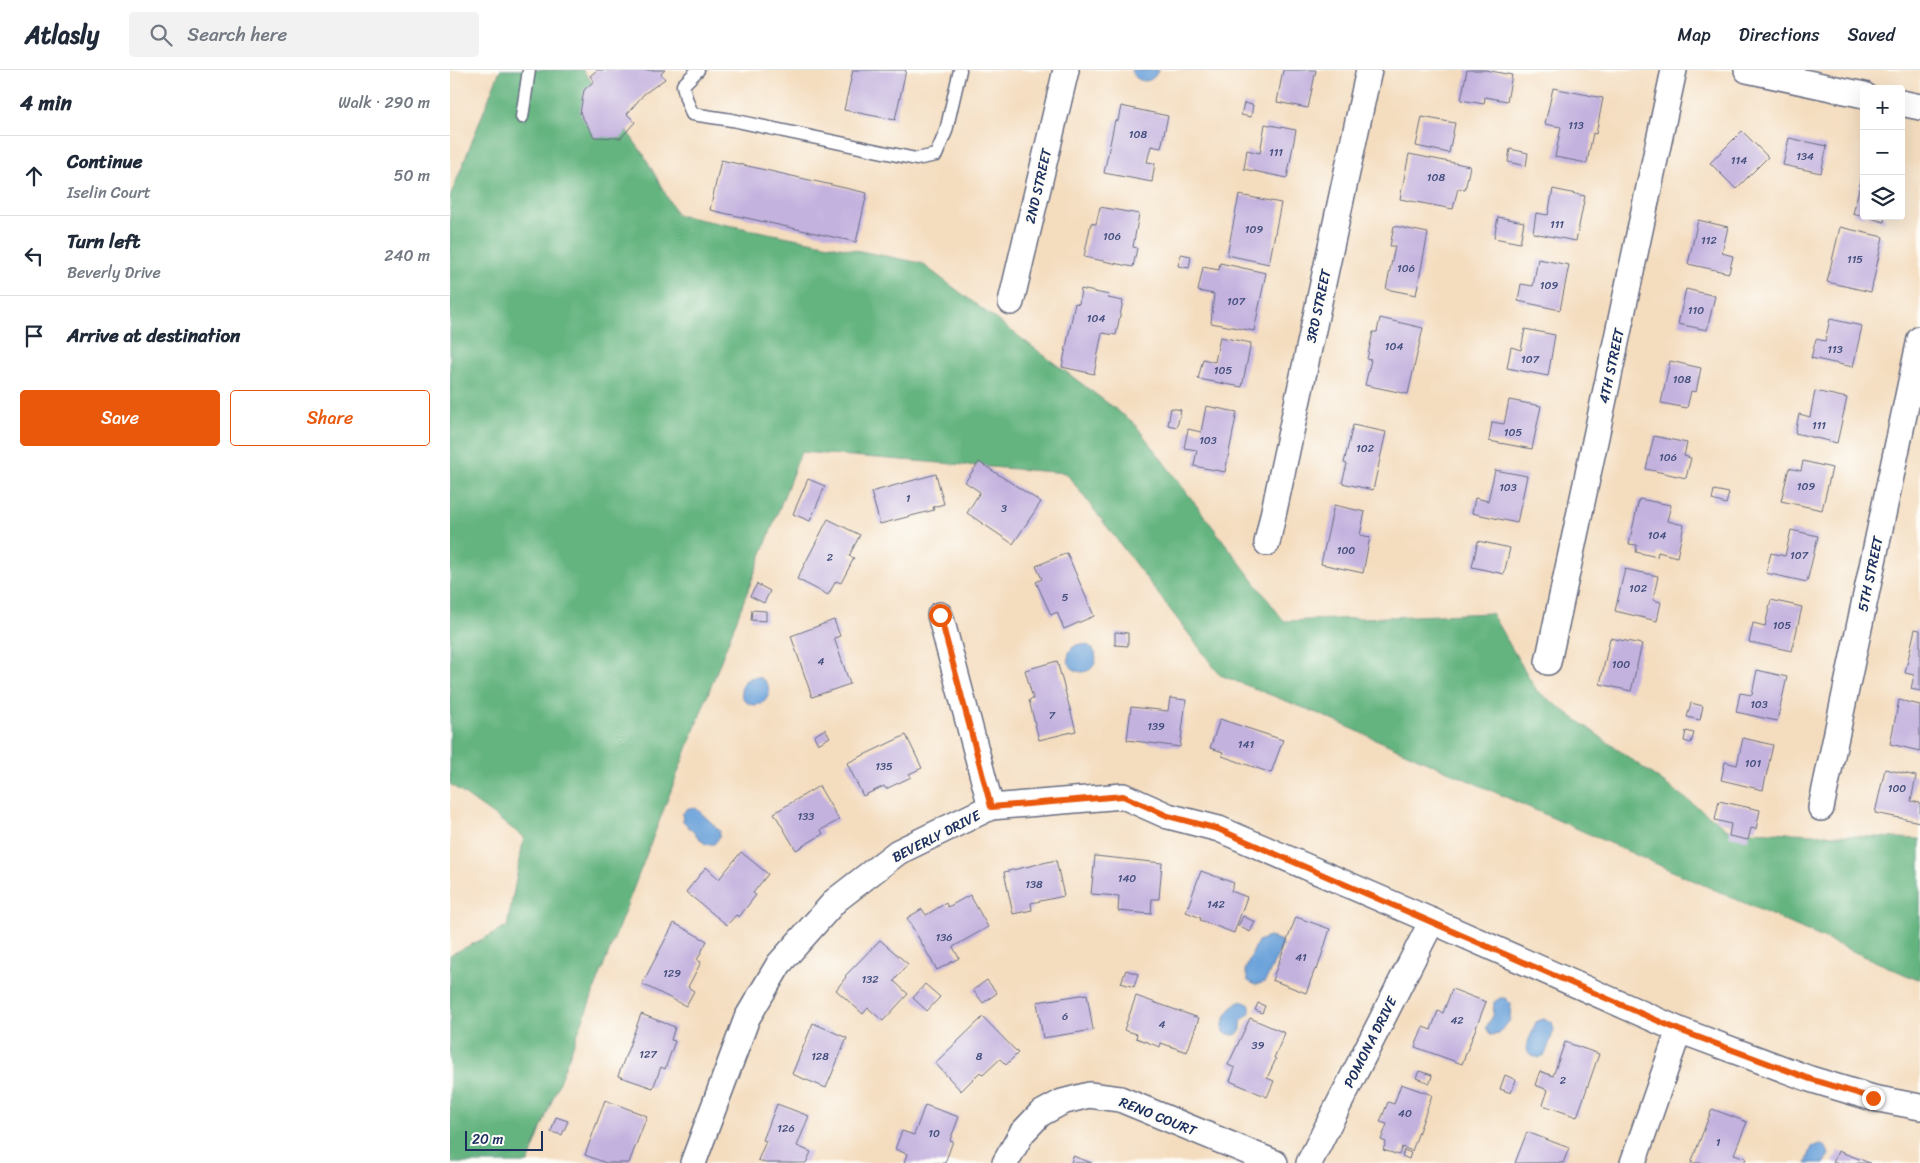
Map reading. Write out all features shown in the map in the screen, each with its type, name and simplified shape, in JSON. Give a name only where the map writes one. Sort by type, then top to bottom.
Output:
[{"type":"street","name":"2ND STREET","points":[[1011,302],[1066,70]]},
{"type":"street","name":"3RD STREET","points":[[1267,542],[1370,70]]},
{"type":"street","name":"4TH STREET","points":[[1548,662],[1674,70]]},
{"type":"street","points":[[1747,70],[1860,94]]},
{"type":"street","points":[[1905,104],[1920,107]]},
{"type":"street","name":"5TH STREET","points":[[1821,808],[1920,339]]},
{"type":"street","points":[[940,615],[991,807]]},
{"type":"street","name":"BEVERLY DRIVE","points":[[693,1163],[747,1018],[779,964],[836,900],[898,852],[991,807],[1123,796],[1168,816],[1218,829],[1679,1030],[1810,1079],[1873,1098],[1920,1107]]},
{"type":"street","name":"POMONA DRIVE","points":[[1309,1163],[1432,921]]},
{"type":"street","points":[[1633,1163],[1679,1030]]},
{"type":"street","name":"RENO COURT","points":[[1005,1163],[1022,1133],[1040,1114],[1062,1102],[1089,1095],[1120,1100],[1275,1163]]},
{"type":"lane","points":[[522,118],[529,70]]},
{"type":"lane","points":[[698,70],[683,85],[692,114],[732,120],[916,159],[936,156],[946,131],[960,70]]},
{"type":"green space","points":[[500,70],[583,70],[644,155],[677,215],[921,263],[1134,423],[1284,621],[1491,613],[1537,691],[1729,830],[1920,839],[1920,979],[1913,978],[1319,714],[1220,675],[1066,473],[801,452],[528,1163],[450,1163],[450,955],[507,927],[524,837],[450,784],[450,197]]},
{"type":"water","points":[[1131,70],[1158,70],[1156,75],[1144,81],[1133,75]]},
{"type":"water","points":[[1082,644],[1092,648],[1096,658],[1092,668],[1082,672],[1072,668],[1068,658],[1072,648]]},
{"type":"water","points":[[755,677],[765,681],[769,691],[765,701],[755,705],[745,701],[741,691],[745,681]]},
{"type":"water","points":[[688,808],[696,808],[720,831],[719,838],[714,844],[705,844],[683,821],[682,814]]},
{"type":"water","points":[[1269,937],[1280,940],[1282,946],[1265,982],[1255,985],[1248,981],[1245,970],[1258,941]]},
{"type":"water","points":[[1500,998],[1505,998],[1511,1004],[1510,1020],[1499,1034],[1490,1035],[1486,1027],[1493,1016],[1494,1002]]},
{"type":"water","points":[[1242,1001],[1250,1005],[1250,1013],[1242,1020],[1241,1029],[1238,1034],[1228,1034],[1223,1031],[1225,1017],[1234,1006]]},
{"type":"water","points":[[1543,1019],[1552,1022],[1554,1030],[1545,1055],[1538,1058],[1529,1054],[1526,1047],[1536,1022]]},
{"type":"water","points":[[1819,1144],[1826,1147],[1829,1154],[1825,1163],[1806,1163],[1812,1147]]},
{"type":"building","points":[[597,70],[665,70],[661,74],[665,79],[644,94],[627,114],[635,122],[621,138],[594,137],[580,113],[584,90],[594,81],[590,76]]},
{"type":"building","points":[[853,70],[906,70],[895,120],[844,110]]},
{"type":"building","points":[[1283,70],[1316,70],[1308,108],[1277,102]]},
{"type":"building","points":[[1467,70],[1485,70],[1512,75],[1507,101],[1485,97],[1484,104],[1461,100]]},
{"type":"building","points":[[1553,88],[1603,98],[1596,134],[1593,133],[1587,163],[1555,157],[1561,127],[1545,124]]},
{"type":"building","points":[[1244,103],[1253,105],[1251,117],[1241,115]]},
{"type":"building","points":[[1121,106],[1168,116],[1161,148],[1151,146],[1147,162],[1155,163],[1152,182],[1104,173],[1115,120],[1118,121]]},
{"type":"building","points":[[1422,117],[1455,123],[1449,153],[1416,146]]},
{"type":"building","points":[[1265,124],[1296,130],[1287,178],[1244,169],[1247,150],[1260,153]]},
{"type":"building","points":[[1742,131],[1768,157],[1736,189],[1710,163]]},
{"type":"building","points":[[1789,138],[1827,146],[1821,173],[1783,165]]},
{"type":"building","points":[[1510,149],[1528,153],[1526,166],[1508,162]]},
{"type":"building","points":[[1409,154],[1470,166],[1465,190],[1458,188],[1453,209],[1400,199]]},
{"type":"building","points":[[721,160],[867,193],[856,242],[710,210]]},
{"type":"building","points":[[1860,185],[1860,216],[1853,214]]},
{"type":"building","points":[[1553,189],[1585,196],[1576,241],[1533,233],[1536,213],[1548,215]]},
{"type":"building","points":[[1239,195],[1281,203],[1269,264],[1227,255]]},
{"type":"building","points":[[1100,207],[1139,214],[1133,247],[1137,248],[1133,267],[1084,257],[1091,223],[1096,224]]},
{"type":"building","points":[[1498,217],[1524,222],[1520,243],[1494,238]]},
{"type":"building","points":[[1698,220],[1728,227],[1722,253],[1733,256],[1729,273],[1688,264]]},
{"type":"building","points":[[1394,226],[1428,233],[1416,295],[1386,289],[1395,246],[1390,246]]},
{"type":"building","points":[[1840,227],[1883,237],[1871,292],[1827,282]]},
{"type":"building","points":[[1181,254],[1191,256],[1189,268],[1178,266]]},
{"type":"building","points":[[1538,259],[1569,265],[1560,310],[1518,301],[1521,284],[1533,286]]},
{"type":"building","points":[[1220,263],[1266,273],[1254,331],[1211,323],[1214,294],[1198,291],[1203,267],[1219,270]]},
{"type":"building","points":[[1081,289],[1109,295],[1108,298],[1123,301],[1116,335],[1102,333],[1094,374],[1062,367],[1075,303],[1079,304]]},
{"type":"building","points":[[1686,289],[1715,296],[1707,330],[1678,324]]},
{"type":"building","points":[[1380,318],[1423,328],[1408,394],[1365,385],[1371,360],[1367,359],[1373,332],[1377,332]]},
{"type":"building","points":[[1830,319],[1862,326],[1853,367],[1811,358],[1816,339],[1825,341]]},
{"type":"building","points":[[1525,329],[1555,335],[1548,376],[1507,368],[1511,347],[1521,350]]},
{"type":"building","points":[[1220,337],[1251,343],[1242,387],[1198,379],[1203,359],[1215,362]]},
{"type":"building","points":[[1670,361],[1701,368],[1696,392],[1691,391],[1687,408],[1661,403]]},
{"type":"building","points":[[1815,391],[1847,398],[1837,443],[1795,433],[1799,414],[1810,417]]},
{"type":"building","points":[[1509,400],[1541,406],[1532,449],[1489,441],[1492,422],[1504,424]]},
{"type":"building","points":[[1206,406],[1237,412],[1225,472],[1194,466],[1197,450],[1184,448],[1188,429],[1201,432]]},
{"type":"building","points":[[1171,408],[1181,410],[1177,427],[1168,425]]},
{"type":"building","points":[[1353,425],[1386,432],[1373,490],[1342,483],[1347,464],[1344,463]]},
{"type":"building","points":[[1654,436],[1687,443],[1684,456],[1691,458],[1686,478],[1646,469]]},
{"type":"building","points":[[1803,461],[1832,468],[1822,510],[1781,501],[1789,468],[1801,471]]},
{"type":"building","points":[[979,462],[1041,502],[1013,544],[967,513],[980,492],[965,482]]},
{"type":"building","points":[[1495,470],[1527,476],[1517,523],[1472,513],[1475,498],[1488,501]]},
{"type":"building","points":[[936,474],[944,504],[933,507],[934,510],[880,524],[871,492]]},
{"type":"building","points":[[808,479],[825,486],[810,521],[793,514]]},
{"type":"building","points":[[1714,490],[1729,493],[1726,504],[1712,500]]},
{"type":"building","points":[[1639,499],[1671,505],[1667,521],[1684,525],[1677,557],[1658,552],[1657,557],[1636,552],[1637,545],[1629,544]]},
{"type":"building","points":[[1334,505],[1365,512],[1360,535],[1370,537],[1363,573],[1321,564]]},
{"type":"building","points":[[828,519],[860,535],[849,556],[854,558],[841,583],[836,581],[828,595],[797,579]]},
{"type":"building","points":[[1791,530],[1818,536],[1807,582],[1766,573],[1771,553],[1785,556]]},
{"type":"building","points":[[1478,541],[1510,548],[1504,574],[1472,567]]},
{"type":"building","points":[[1067,553],[1094,616],[1064,629],[1057,612],[1051,615],[1036,582],[1042,579],[1036,566]]},
{"type":"building","points":[[1625,569],[1658,576],[1653,600],[1661,602],[1657,621],[1615,611]]},
{"type":"building","points":[[757,584],[770,591],[764,603],[750,596]]},
{"type":"building","points":[[1771,600],[1802,607],[1792,651],[1749,642],[1753,623],[1765,626]]},
{"type":"building","points":[[752,610],[766,611],[766,621],[751,620]]},
{"type":"building","points":[[834,620],[840,636],[834,638],[850,684],[812,697],[791,636]]},
{"type":"building","points":[[1915,629],[1920,630],[1920,691],[1911,689],[1914,675],[1905,673]]},
{"type":"building","points":[[1115,632],[1128,633],[1128,646],[1115,645]]},
{"type":"building","points":[[1610,638],[1642,644],[1631,691],[1600,684]]},
{"type":"building","points":[[1057,661],[1076,731],[1039,740],[1029,700],[1033,699],[1025,670]]},
{"type":"building","points":[[1757,670],[1787,677],[1777,721],[1736,712],[1740,693],[1752,695]]},
{"type":"building","points":[[1170,698],[1186,700],[1180,747],[1127,740],[1131,707],[1168,711]]},
{"type":"building","points":[[1899,700],[1920,705],[1920,751],[1890,744]]},
{"type":"building","points":[[1691,703],[1703,706],[1700,720],[1687,717]]},
{"type":"building","points":[[1220,719],[1283,740],[1271,773],[1222,756],[1223,752],[1210,748]]},
{"type":"building","points":[[825,729],[830,737],[818,744],[814,736]]},
{"type":"building","points":[[1686,731],[1694,733],[1691,743],[1684,741]]},
{"type":"building","points":[[906,735],[922,768],[909,774],[911,777],[886,789],[884,786],[863,796],[847,763]]},
{"type":"building","points":[[1743,738],[1773,745],[1763,790],[1721,780],[1725,762],[1737,765]]},
{"type":"building","points":[[1885,769],[1916,776],[1911,801],[1920,803],[1920,822],[1875,813]]},
{"type":"building","points":[[819,786],[839,820],[821,830],[823,834],[796,850],[774,813]]},
{"type":"building","points":[[1719,801],[1760,810],[1756,829],[1751,828],[1748,840],[1729,836],[1731,824],[1715,820]]},
{"type":"building","points":[[741,852],[768,874],[753,893],[756,895],[739,917],[736,915],[727,925],[686,892],[706,867],[719,879]]},
{"type":"building","points":[[1095,856],[1162,863],[1159,899],[1152,899],[1151,914],[1118,911],[1119,896],[1091,894]]},
{"type":"building","points":[[1056,860],[1064,896],[1031,903],[1032,910],[1013,914],[1004,872]]},
{"type":"building","points":[[1201,871],[1234,883],[1231,891],[1247,897],[1234,933],[1200,920],[1201,918],[1186,912]]},
{"type":"building","points":[[970,895],[988,927],[953,947],[959,958],[937,970],[907,918],[922,909],[926,915],[946,903],[948,907]]},
{"type":"building","points":[[1243,916],[1255,922],[1250,932],[1238,926]]},
{"type":"building","points":[[1296,917],[1330,929],[1317,970],[1315,969],[1306,993],[1272,980]]},
{"type":"building","points":[[674,923],[707,941],[697,960],[701,962],[688,987],[694,991],[686,1006],[642,984]]},
{"type":"building","points":[[880,940],[908,964],[894,981],[908,994],[883,1021],[868,1008],[863,1014],[836,990],[845,976]]},
{"type":"building","points":[[1126,970],[1138,974],[1134,987],[1121,983]]},
{"type":"building","points":[[987,980],[997,993],[983,1003],[973,990]]},
{"type":"building","points":[[925,984],[940,997],[927,1011],[913,998]]},
{"type":"building","points":[[1452,989],[1486,1002],[1462,1064],[1415,1047],[1423,1027],[1431,1030],[1438,1011],[1443,1013]]},
{"type":"building","points":[[1087,994],[1093,1030],[1043,1038],[1037,1002]]},
{"type":"building","points":[[1136,996],[1199,1018],[1187,1052],[1161,1043],[1160,1047],[1136,1038],[1137,1034],[1124,1030]]},
{"type":"building","points":[[1258,1003],[1265,1006],[1262,1013],[1255,1010]]},
{"type":"building","points":[[641,1014],[675,1027],[671,1040],[675,1041],[665,1069],[661,1067],[653,1088],[618,1076]]},
{"type":"building","points":[[983,1017],[1018,1053],[1006,1065],[1000,1059],[983,1075],[980,1072],[961,1091],[935,1063]]},
{"type":"building","points":[[1250,1018],[1285,1033],[1267,1078],[1274,1081],[1267,1097],[1230,1081],[1235,1068],[1228,1065]]},
{"type":"building","points":[[813,1023],[847,1038],[826,1088],[792,1074]]},
{"type":"building","points":[[1565,1042],[1599,1054],[1577,1117],[1543,1105],[1548,1090],[1535,1085],[1540,1071],[1553,1076]]},
{"type":"building","points":[[1419,1071],[1432,1075],[1430,1083],[1416,1078]]},
{"type":"building","points":[[1505,1075],[1516,1080],[1511,1093],[1500,1089]]},
{"type":"building","points":[[1401,1084],[1432,1095],[1412,1151],[1402,1147],[1399,1155],[1383,1150],[1386,1142],[1381,1140],[1387,1124],[1380,1122],[1388,1102],[1394,1104]]},
{"type":"building","points":[[605,1100],[647,1116],[629,1163],[606,1163],[585,1155]]},
{"type":"building","points":[[777,1104],[809,1116],[797,1146],[811,1152],[806,1163],[765,1163],[758,1160],[766,1141],[763,1140]]},
{"type":"building","points":[[925,1105],[959,1117],[950,1140],[953,1141],[945,1163],[904,1163],[907,1154],[895,1149],[902,1131],[914,1135]]},
{"type":"building","points":[[1712,1109],[1747,1122],[1734,1154],[1746,1158],[1744,1163],[1691,1163]]},
{"type":"building","points":[[556,1117],[568,1121],[562,1135],[551,1132]]},
{"type":"building","points":[[1527,1132],[1569,1148],[1563,1163],[1515,1163]]},
{"type":"building","points":[[1404,1150],[1411,1153],[1409,1159],[1402,1156]]},
{"type":"building","points":[[1838,1151],[1870,1163],[1833,1163]]},
{"type":"building","points":[[1073,1156],[1092,1163],[1071,1163]]},
{"type":"route","points":[[940,615],[991,807],[1123,796],[1168,816],[1218,829],[1679,1030],[1810,1079],[1873,1098]]}]
